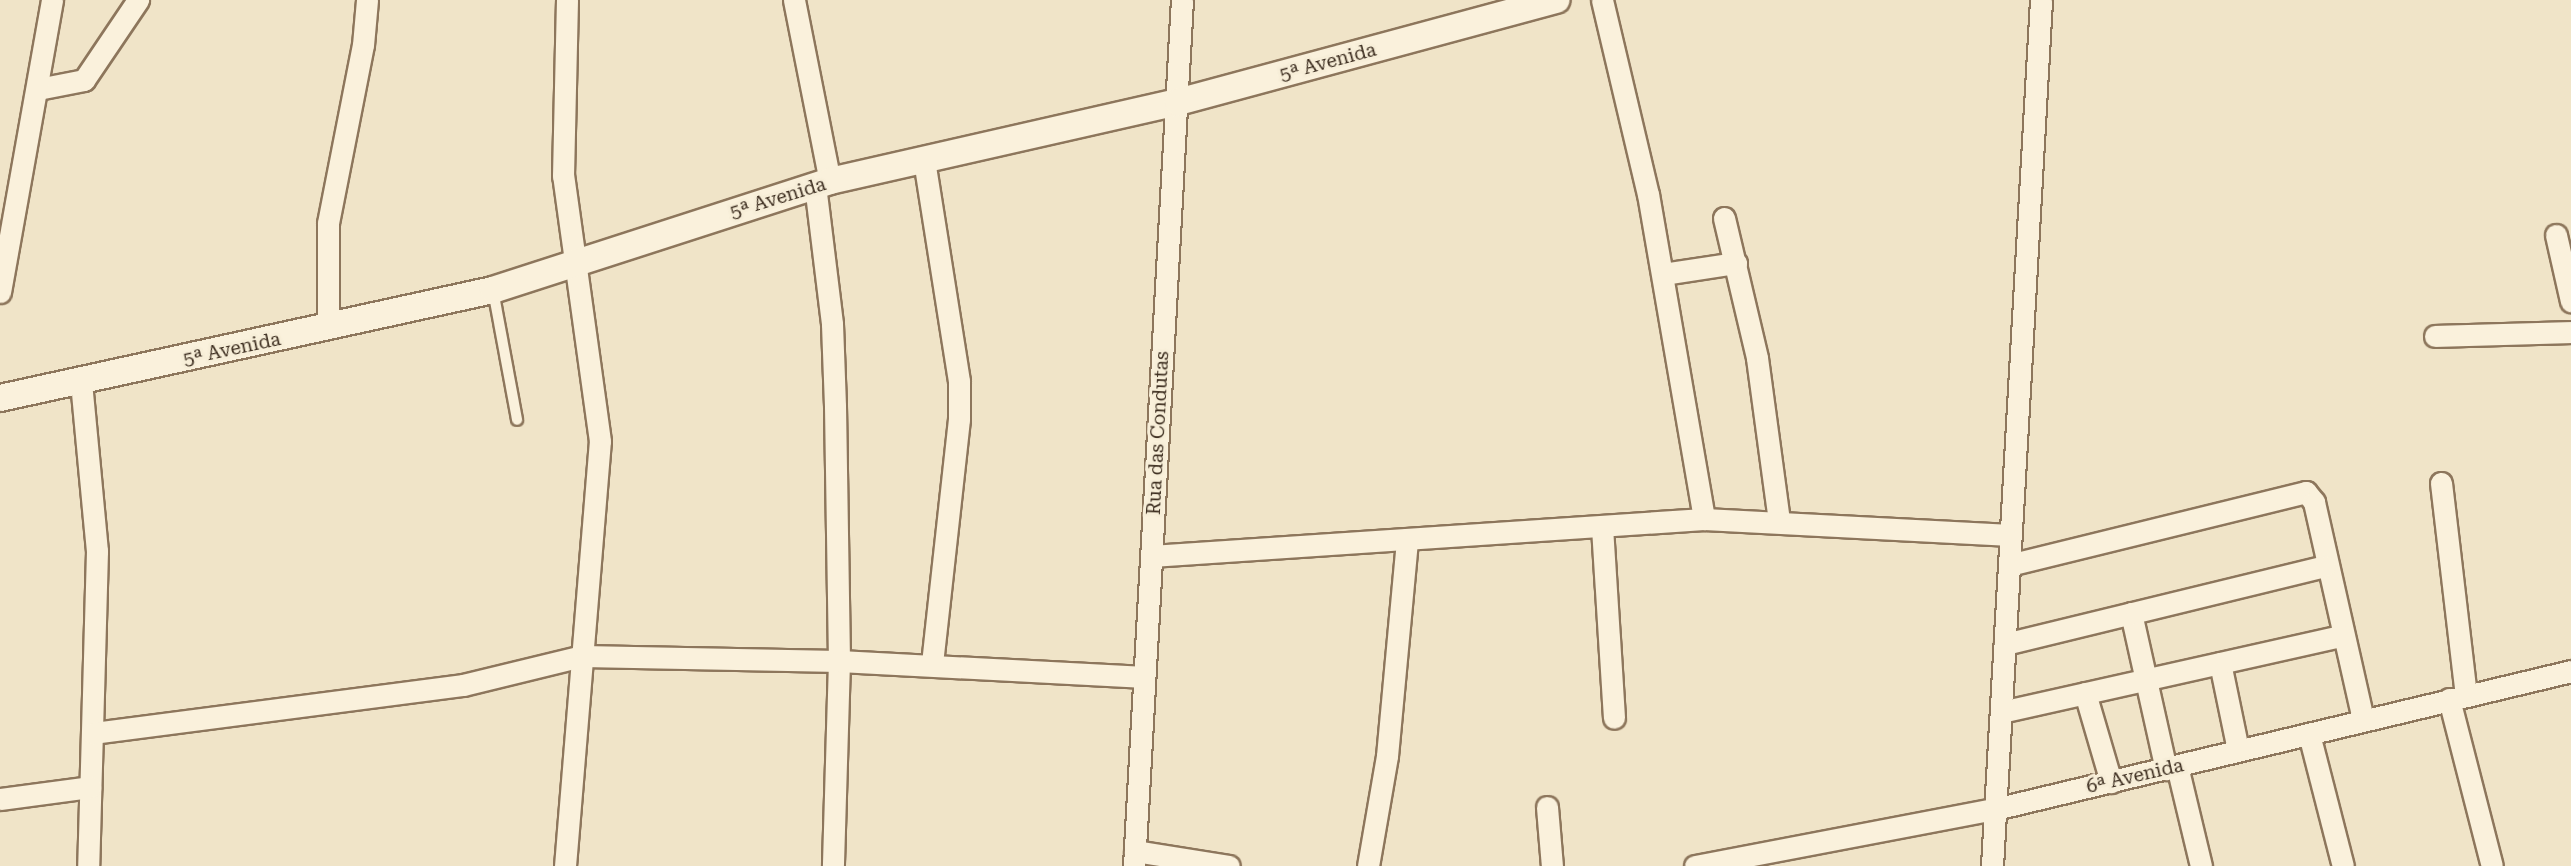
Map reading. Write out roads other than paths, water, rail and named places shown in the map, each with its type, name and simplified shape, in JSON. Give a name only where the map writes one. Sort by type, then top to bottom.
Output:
[{"type":"street","points":[[0,292],[52,0]]},
{"type":"street","points":[[38,89],[84,80],[138,0]]},
{"type":"street","points":[[328,328],[328,223],[363,45],[367,0]]},
{"type":"street","points":[[565,866],[600,441],[590,347],[573,261],[562,152],[567,0]]},
{"type":"street","points":[[793,0],[823,183],[832,324],[839,661],[833,866]]},
{"type":"street","name":"Rua das Condutas","points":[[1134,859],[1141,677],[1151,556],[1182,0]]},
{"type":"street","name":"5ª Avenida","points":[[0,398],[493,290],[573,261],[823,183],[1178,102],[1517,6],[1558,0]]},
{"type":"street","points":[[1602,0],[1662,274],[1704,519]]},
{"type":"street","points":[[1992,866],[2041,0]]},
{"type":"street","points":[[924,160],[959,381],[959,419],[932,665]]},
{"type":"street","points":[[1724,218],[1757,358],[1779,520]]},
{"type":"street","points":[[2556,235],[2571,301]]},
{"type":"street","points":[[1662,274],[1736,263]]},
{"type":"street","points":[[2435,336],[2571,332]]},
{"type":"street","points":[[81,382],[97,551],[88,866]]},
{"type":"street","points":[[2441,483],[2458,697],[2492,866]]},
{"type":"street","points":[[2010,565],[2306,492],[2314,502],[2325,566],[2363,720]]},
{"type":"street","points":[[1151,556],[1704,519],[1779,520],[2011,535]]},
{"type":"street","points":[[1602,527],[1614,718]]},
{"type":"street","points":[[1368,866],[1387,756],[1407,539]]},
{"type":"street","points":[[2005,644],[2325,566]]},
{"type":"street","points":[[2132,613],[2145,679],[2201,866]]},
{"type":"street","points":[[2001,712],[2342,636]]},
{"type":"street","points":[[93,733],[463,685],[582,656],[839,661],[1141,677]]},
{"type":"street","points":[[2220,663],[2238,750]]},
{"type":"street","name":"6ª Avenida","points":[[1695,866],[1995,809],[2571,671]]},
{"type":"street","points":[[2085,693],[2110,782]]},
{"type":"street","points":[[2309,734],[2343,866]]},
{"type":"street","points":[[0,799],[90,787]]},
{"type":"street","points":[[1547,807],[1552,866]]},
{"type":"street","points":[[1134,859],[1229,866]]},
{"type":"lane","points":[[493,290],[517,420]]}]
